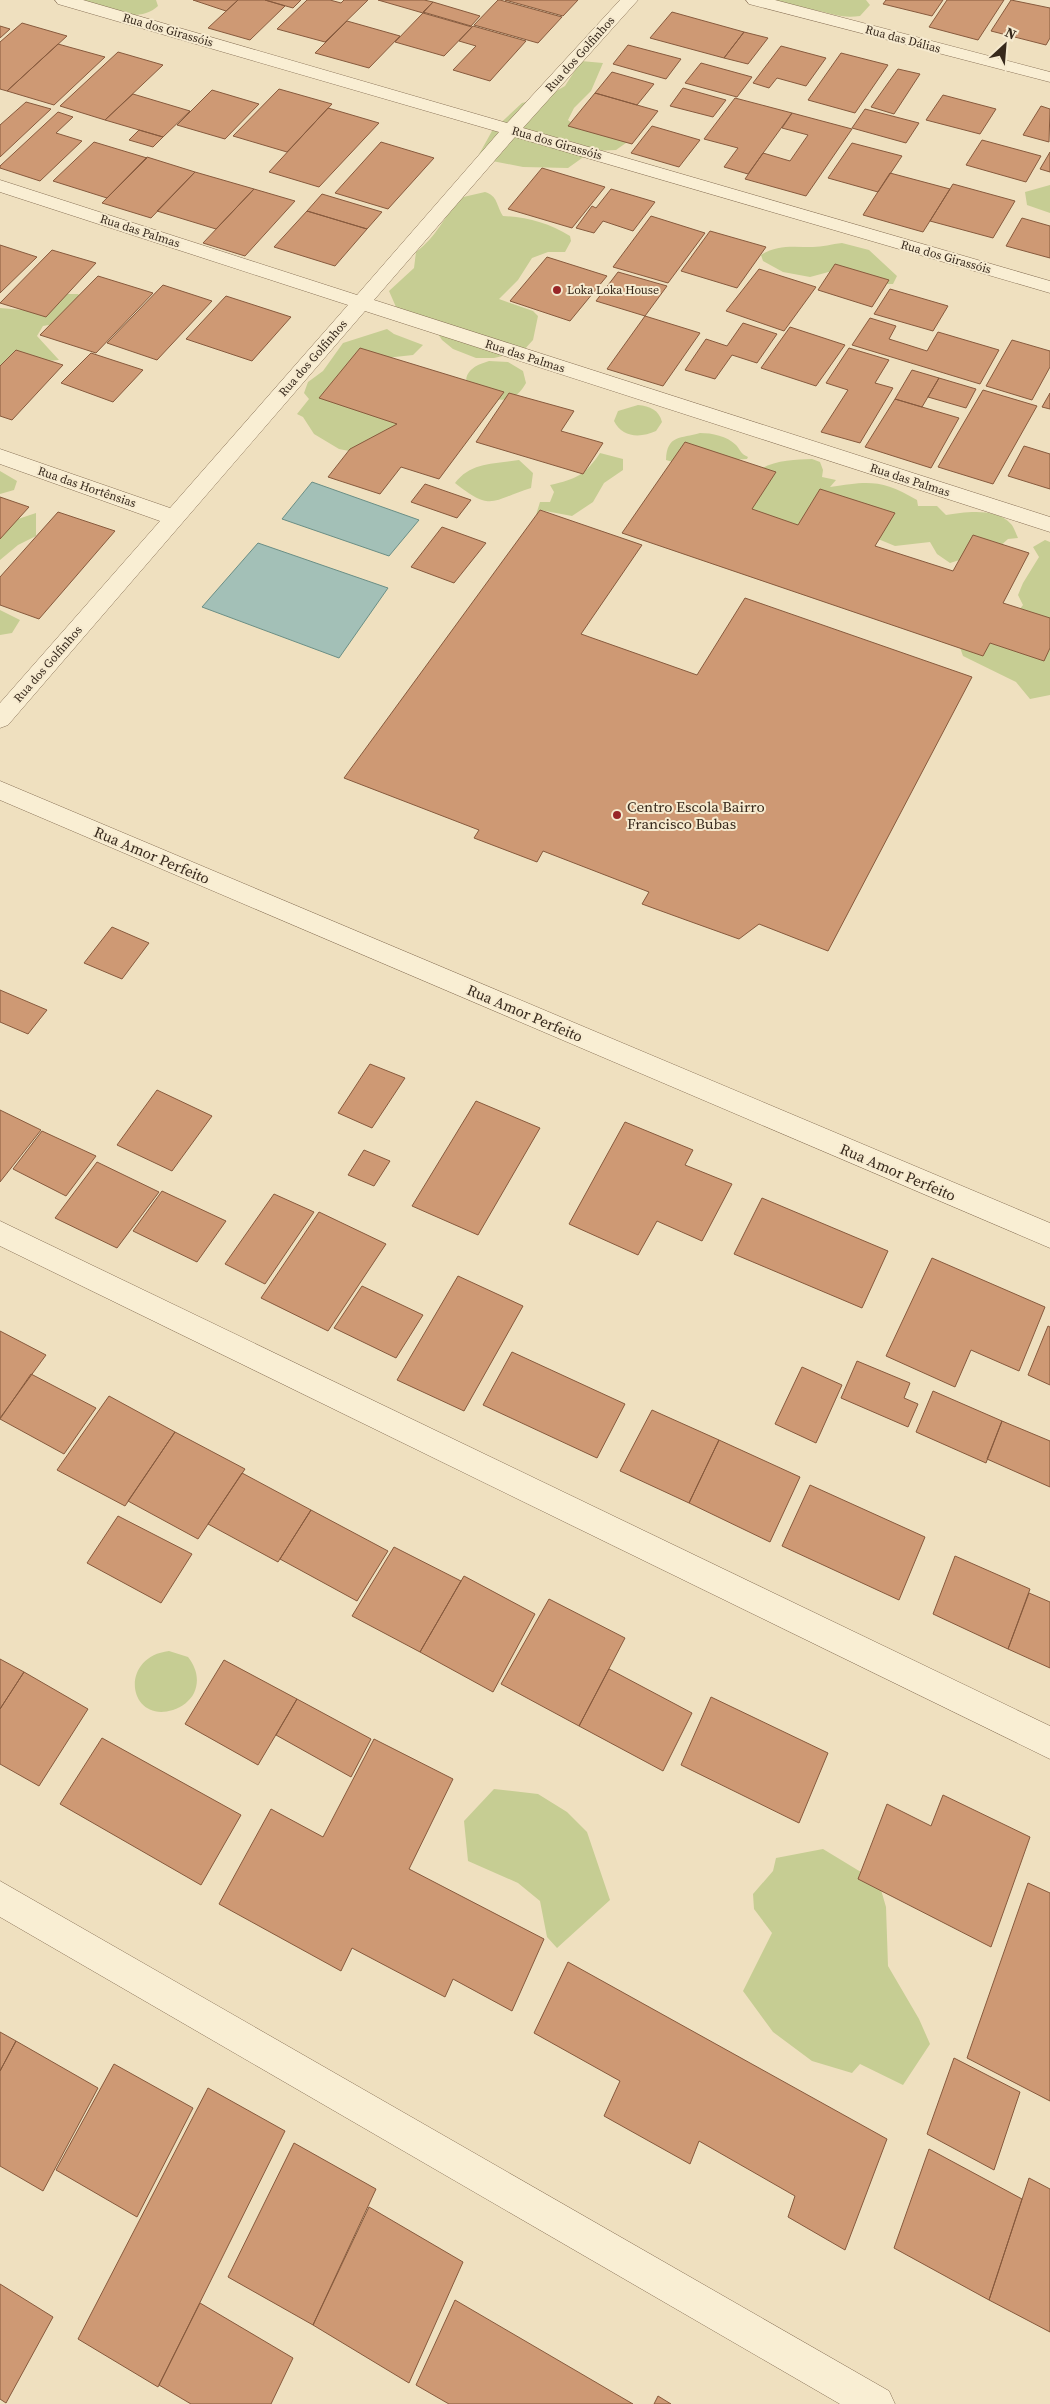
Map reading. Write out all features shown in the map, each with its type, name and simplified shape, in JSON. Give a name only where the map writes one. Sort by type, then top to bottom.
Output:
[{"type":"street","name":"Rua dos Girassóis","points":[[64,0],[1050,287]]},
{"type":"street","name":"Rua dos Golfinhos","points":[[0,719],[510,130],[629,0]]},
{"type":"street","name":"Rua das Dálias","points":[[755,0],[1050,77]]},
{"type":"street","name":"Rua das Palmas","points":[[0,186],[1050,525]]},
{"type":"street","name":"Rua das Hortênsias","points":[[0,456],[175,518]]},
{"type":"street","name":"Rua Amor Perfeito","points":[[0,790],[1050,1236]]},
{"type":"street","points":[[0,1233],[1050,1742]]},
{"type":"street","points":[[0,1898],[876,2404]]},
{"type":"green space","points":[[75,0],[156,0],[158,6],[149,12],[129,15],[106,11]]},
{"type":"green space","points":[[765,0],[866,0],[870,5],[860,16],[848,17]]},
{"type":"green space","points":[[581,61],[603,63],[591,91],[574,108],[568,120],[580,130],[597,127],[633,138],[616,150],[592,151],[568,168],[523,167],[477,158],[492,131],[522,103],[546,97],[565,86]]},
{"type":"green space","points":[[1050,185],[1050,213],[1027,205],[1025,192]]},
{"type":"green space","points":[[485,192],[495,198],[503,216],[529,219],[546,224],[570,236],[571,241],[565,252],[548,252],[532,258],[518,280],[499,299],[533,311],[538,316],[533,340],[523,351],[494,358],[476,358],[453,349],[442,340],[431,323],[396,307],[389,291],[414,268],[416,252],[435,233],[459,198]]},
{"type":"green space","points":[[842,243],[869,250],[897,276],[893,284],[884,284],[836,270],[810,277],[783,272],[763,261],[761,255],[773,249],[816,247]]},
{"type":"green space","points":[[67,294],[78,294],[93,308],[78,320],[43,326],[37,336],[59,360],[0,365],[0,308],[23,310]]},
{"type":"green space","points":[[387,329],[394,334],[423,345],[413,355],[358,361],[424,422],[364,454],[339,449],[314,434],[303,417],[297,414],[309,399],[304,393],[308,382],[323,371],[343,343]]},
{"type":"green space","points":[[489,361],[508,362],[523,371],[526,383],[520,392],[513,397],[498,400],[483,395],[467,386],[467,376],[472,369]]},
{"type":"green space","points":[[638,405],[646,406],[659,414],[662,422],[656,431],[644,435],[632,435],[617,427],[614,421],[618,411]]},
{"type":"green space","points":[[700,433],[714,434],[728,439],[748,457],[747,459],[676,463],[666,460],[669,446],[672,442],[681,437]]},
{"type":"green space","points":[[600,453],[623,459],[623,470],[604,483],[593,502],[572,516],[540,510],[536,515],[540,502],[550,502],[554,492],[550,485],[567,481],[580,475]]},
{"type":"green space","points":[[812,459],[820,462],[823,470],[822,477],[836,480],[830,487],[875,483],[905,493],[917,500],[918,506],[937,506],[946,515],[980,512],[997,515],[1011,524],[1018,538],[1008,539],[998,548],[950,563],[937,554],[930,542],[895,546],[854,529],[805,529],[741,512],[750,481],[761,469],[777,462]]},
{"type":"green space","points":[[519,460],[533,473],[531,488],[499,500],[484,501],[455,483],[468,471],[484,465]]},
{"type":"green space","points":[[0,471],[17,481],[14,490],[0,494]]},
{"type":"green space","points":[[36,513],[36,536],[18,545],[0,560],[0,525]]},
{"type":"green space","points":[[1045,540],[1050,542],[1050,628],[1016,614],[1023,605],[1018,595],[1039,557],[1033,547]]},
{"type":"green space","points":[[0,610],[20,620],[12,633],[0,635]]},
{"type":"green space","points":[[1050,633],[1050,695],[1030,699],[1016,682],[963,656],[957,639]]},
{"type":"green space","points":[[169,1651],[188,1657],[195,1669],[197,1683],[190,1699],[180,1707],[158,1712],[146,1708],[139,1699],[135,1688],[136,1676],[142,1665],[153,1656]]},
{"type":"green space","points":[[494,1789],[538,1794],[567,1812],[587,1832],[610,1900],[557,1948],[547,1937],[540,1901],[518,1883],[468,1861],[464,1821]]},
{"type":"green space","points":[[823,1849],[879,1883],[886,1907],[888,1966],[919,2019],[930,2044],[903,2085],[860,2064],[852,2073],[812,2061],[773,2032],[743,1991],[772,1933],[754,1909],[753,1894],[773,1871],[776,1858]]},
{"type":"water","points":[[312,482],[419,520],[389,556],[282,519]]},
{"type":"water","points":[[258,543],[388,588],[339,658],[202,607]]},
{"type":"building","points":[[193,0],[238,0],[226,11]]},
{"type":"building","points":[[238,0],[265,0],[285,6],[250,40],[208,28]]},
{"type":"building","points":[[265,0],[301,0],[293,8]]},
{"type":"building","points":[[307,0],[330,0],[341,3],[344,0],[368,0],[325,42],[277,29]]},
{"type":"building","points":[[378,0],[424,0],[433,2],[423,13]]},
{"type":"building","points":[[498,0],[562,17],[538,43],[474,25]]},
{"type":"building","points":[[505,0],[578,0],[563,16]]},
{"type":"building","points":[[886,0],[943,0],[932,16],[883,4]]},
{"type":"building","points":[[947,0],[1004,0],[978,40],[929,27]]},
{"type":"building","points":[[1011,0],[1050,8],[1050,38],[1046,45],[991,31]]},
{"type":"building","points":[[433,2],[480,16],[471,26],[423,12]]},
{"type":"building","points":[[672,12],[744,32],[724,58],[650,38]]},
{"type":"building","points":[[423,13],[472,27],[444,56],[395,42]]},
{"type":"building","points":[[347,21],[400,36],[369,68],[315,53]]},
{"type":"building","points":[[22,23],[67,36],[7,91],[0,89],[0,42]]},
{"type":"building","points":[[0,26],[10,29],[0,38]]},
{"type":"building","points":[[473,26],[526,41],[490,81],[453,70],[476,46],[459,41]]},
{"type":"building","points":[[744,32],[768,38],[748,64],[724,58]]},
{"type":"building","points":[[58,44],[105,57],[54,105],[7,91]]},
{"type":"building","points":[[628,45],[681,59],[666,79],[613,64]]},
{"type":"building","points":[[781,46],[826,58],[806,86],[777,78],[769,88],[753,83]]},
{"type":"building","points":[[118,52],[163,65],[105,120],[60,106]]},
{"type":"building","points":[[841,53],[888,65],[855,113],[808,100]]},
{"type":"building","points":[[701,63],[752,77],[737,97],[685,83]]},
{"type":"building","points":[[898,69],[920,74],[894,114],[871,107]]},
{"type":"building","points":[[612,72],[654,84],[637,105],[595,93]]},
{"type":"building","points":[[683,88],[726,100],[713,117],[670,106]]},
{"type":"building","points":[[279,89],[332,104],[287,152],[233,136]]},
{"type":"building","points":[[212,90],[259,104],[225,139],[177,125]]},
{"type":"building","points":[[595,93],[658,111],[632,144],[568,126]]},
{"type":"building","points":[[133,94],[190,111],[163,137],[105,120]]},
{"type":"building","points":[[943,95],[996,109],[980,134],[926,120]]},
{"type":"building","points":[[735,98],[792,113],[748,174],[724,167],[738,148],[704,139]]},
{"type":"building","points":[[26,102],[51,109],[0,157],[0,125]]},
{"type":"building","points":[[1041,106],[1050,109],[1049,142],[1023,135]]},
{"type":"building","points":[[328,108],[379,123],[319,187],[269,172]]},
{"type":"building","points":[[865,109],[919,123],[906,143],[852,128]]},
{"type":"building","points":[[58,112],[73,117],[56,133],[82,141],[40,181],[0,168],[0,166]]},
{"type":"building","points":[[792,113],[852,129],[806,196],[745,179],[763,153],[790,161],[808,135],[782,128]]},
{"type":"building","points":[[652,126],[700,140],[679,167],[631,153]]},
{"type":"building","points":[[139,130],[163,137],[153,147],[129,140]]},
{"type":"building","points":[[982,140],[1041,156],[1026,182],[966,165]]},
{"type":"building","points":[[94,142],[147,158],[107,198],[53,181]]},
{"type":"building","points":[[381,142],[434,158],[388,209],[335,193]]},
{"type":"building","points":[[852,143],[902,156],[878,192],[828,178]]},
{"type":"building","points":[[1050,152],[1050,172],[1040,169]]},
{"type":"building","points":[[147,157],[195,172],[151,218],[102,203]]},
{"type":"building","points":[[542,168],[605,187],[572,228],[508,209]]},
{"type":"building","points":[[195,172],[254,189],[216,229],[157,211]]},
{"type":"building","points":[[890,173],[950,189],[923,232],[863,215]]},
{"type":"building","points":[[953,184],[1015,201],[993,238],[930,221]]},
{"type":"building","points":[[254,189],[295,201],[245,256],[203,243]]},
{"type":"building","points":[[611,189],[655,202],[633,231],[603,221],[594,233],[576,228],[592,206],[596,208]]},
{"type":"building","points":[[322,194],[382,212],[367,229],[307,211]]},
{"type":"building","points":[[307,211],[367,229],[335,266],[274,247]]},
{"type":"building","points":[[651,216],[705,233],[668,283],[613,267]]},
{"type":"building","points":[[1022,218],[1050,226],[1050,258],[1006,246]]},
{"type":"building","points":[[710,231],[766,247],[737,288],[681,271]]},
{"type":"building","points":[[0,245],[37,257],[0,293]]},
{"type":"building","points":[[52,250],[96,263],[46,317],[0,303]]},
{"type":"building","name":"Loka Loka House","points":[[547,257],[607,276],[570,321],[510,301]]},
{"type":"building","points":[[835,264],[889,280],[872,307],[818,290]]},
{"type":"building","points":[[759,269],[816,287],[784,331],[726,311]]},
{"type":"building","points":[[618,272],[667,286],[645,316],[596,301]]},
{"type":"building","points":[[98,276],[153,293],[96,353],[40,335]]},
{"type":"building","points":[[163,285],[212,301],[157,360],[107,343]]},
{"type":"building","points":[[890,289],[948,306],[933,331],[874,314]]},
{"type":"building","points":[[226,296],[291,317],[252,361],[186,339]]},
{"type":"building","points":[[645,316],[700,333],[663,386],[607,369]]},
{"type":"building","points":[[870,318],[896,326],[889,339],[927,351],[938,332],[999,350],[980,384],[852,345]]},
{"type":"building","points":[[743,323],[777,334],[757,363],[732,355],[715,379],[685,370],[706,339],[727,346]]},
{"type":"building","points":[[790,327],[845,345],[816,386],[761,368]]},
{"type":"building","points":[[1012,340],[1050,351],[1050,367],[1032,400],[986,386]]},
{"type":"building","points":[[360,348],[504,392],[439,479],[401,467],[380,494],[328,477],[350,449],[397,424],[319,398]]},
{"type":"building","points":[[849,348],[889,360],[875,383],[893,388],[860,443],[821,432],[848,390],[826,383]]},
{"type":"building","points":[[16,350],[63,365],[12,420],[0,416],[0,366]]},
{"type":"building","points":[[91,353],[143,370],[113,402],[61,383]]},
{"type":"building","points":[[912,370],[939,378],[922,407],[895,399]]},
{"type":"building","points":[[939,378],[976,389],[966,408],[928,397]]},
{"type":"building","points":[[983,390],[1037,406],[993,484],[938,467]]},
{"type":"building","points":[[509,393],[574,411],[561,431],[603,443],[583,474],[476,442]]},
{"type":"building","points":[[1050,393],[1050,409],[1042,407]]},
{"type":"building","points":[[895,399],[959,418],[931,468],[865,447]]},
{"type":"building","points":[[685,442],[776,472],[752,509],[798,525],[820,489],[895,513],[875,546],[953,571],[973,535],[1029,553],[1003,603],[1050,618],[1050,648],[1044,661],[990,643],[983,656],[622,533]]},
{"type":"building","points":[[1024,446],[1050,454],[1050,489],[1008,476]]},
{"type":"building","points":[[425,484],[471,500],[457,518],[411,502]]},
{"type":"building","points":[[0,497],[29,507],[0,539]]},
{"type":"building","points":[[540,510],[642,545],[581,634],[697,675],[745,598],[972,677],[828,951],[759,924],[739,939],[642,904],[649,892],[543,851],[537,862],[474,838],[479,830],[344,778]]},
{"type":"building","points":[[58,512],[115,531],[39,619],[0,605],[0,577]]},
{"type":"building","points":[[442,527],[486,543],[454,583],[411,567]]},
{"type":"building","points":[[112,927],[149,943],[122,979],[84,963]]},
{"type":"building","points":[[0,990],[47,1010],[28,1034],[0,1022]]},
{"type":"building","points":[[370,1064],[405,1078],[372,1128],[338,1113]]},
{"type":"building","points":[[157,1090],[212,1116],[172,1171],[117,1145]]},
{"type":"building","points":[[476,1101],[540,1128],[478,1235],[412,1206]]},
{"type":"building","points":[[0,1110],[41,1130],[0,1182]]},
{"type":"building","points":[[625,1122],[693,1150],[685,1165],[732,1184],[702,1241],[657,1221],[638,1255],[569,1224]]},
{"type":"building","points":[[42,1131],[96,1156],[66,1196],[13,1169]]},
{"type":"building","points":[[364,1150],[390,1161],[374,1186],[348,1175]]},
{"type":"building","points":[[97,1162],[159,1192],[117,1248],[55,1218]]},
{"type":"building","points":[[162,1191],[226,1221],[197,1262],[133,1231]]},
{"type":"building","points":[[274,1194],[314,1212],[265,1284],[225,1264]]},
{"type":"building","points":[[762,1198],[888,1251],[862,1308],[734,1254]]},
{"type":"building","points":[[319,1212],[386,1244],[328,1331],[261,1298]]},
{"type":"building","points":[[932,1258],[1045,1307],[1019,1371],[971,1350],[955,1387],[886,1356]]},
{"type":"building","points":[[458,1276],[523,1306],[464,1411],[397,1380]]},
{"type":"building","points":[[362,1286],[423,1315],[396,1358],[334,1328]]},
{"type":"building","points":[[1048,1326],[1050,1327],[1050,1385],[1028,1375]]},
{"type":"building","points":[[0,1331],[46,1355],[0,1418]]},
{"type":"building","points":[[512,1352],[625,1404],[597,1458],[483,1405]]},
{"type":"building","points":[[857,1361],[910,1383],[904,1398],[918,1404],[908,1427],[841,1398]]},
{"type":"building","points":[[802,1367],[842,1385],[816,1443],[775,1424]]},
{"type":"building","points":[[31,1374],[96,1408],[64,1454],[0,1419]]},
{"type":"building","points":[[933,1391],[1002,1421],[986,1463],[916,1432]]},
{"type":"building","points":[[109,1396],[175,1432],[125,1506],[57,1470]]},
{"type":"building","points":[[652,1410],[719,1440],[689,1503],[620,1471]]},
{"type":"building","points":[[1002,1421],[1050,1441],[1050,1487],[987,1459]]},
{"type":"building","points":[[175,1432],[245,1469],[198,1539],[128,1501]]},
{"type":"building","points":[[719,1440],[800,1477],[770,1542],[689,1503]]},
{"type":"building","points":[[242,1473],[311,1510],[278,1562],[208,1524]]},
{"type":"building","points":[[810,1485],[925,1537],[899,1600],[782,1546]]},
{"type":"building","points":[[311,1510],[388,1551],[357,1601],[280,1559]]},
{"type":"building","points":[[118,1516],[192,1554],[161,1603],[87,1563]]},
{"type":"building","points":[[394,1547],[461,1581],[420,1652],[352,1616]]},
{"type":"building","points":[[955,1556],[1030,1589],[1008,1649],[933,1614]]},
{"type":"building","points":[[464,1576],[535,1614],[493,1692],[420,1652]]},
{"type":"building","points":[[1029,1593],[1050,1602],[1050,1668],[1008,1649]]},
{"type":"building","points":[[549,1599],[625,1638],[579,1726],[501,1684]]},
{"type":"building","points":[[0,1659],[24,1672],[0,1709]]},
{"type":"building","points":[[224,1660],[297,1699],[258,1765],[185,1724]]},
{"type":"building","points":[[609,1669],[692,1713],[663,1771],[579,1726]]},
{"type":"building","points":[[24,1672],[88,1709],[39,1786],[0,1764],[0,1709]]},
{"type":"building","points":[[711,1697],[828,1753],[799,1823],[681,1765]]},
{"type":"building","points":[[297,1699],[371,1739],[351,1777],[276,1735]]},
{"type":"building","points":[[102,1738],[241,1815],[201,1885],[60,1804]]},
{"type":"building","points":[[374,1739],[453,1779],[409,1869],[544,1939],[512,2011],[453,1979],[445,1997],[352,1948],[341,1971],[219,1904],[271,1809],[323,1837]]},
{"type":"building","points":[[943,1795],[1030,1837],[991,1947],[858,1879],[887,1804],[931,1826]]},
{"type":"building","points":[[1028,1883],[1050,1893],[1050,2101],[967,2058]]},
{"type":"building","points":[[568,1962],[887,2139],[845,2250],[788,2217],[795,2196],[699,2141],[690,2164],[604,2116],[620,2081],[534,2033]]},
{"type":"building","points":[[0,2032],[16,2041],[0,2071]]},
{"type":"building","points":[[16,2041],[98,2088],[43,2191],[0,2166],[0,2071]]},
{"type":"building","points":[[954,2058],[1020,2092],[994,2170],[927,2134]]},
{"type":"building","points":[[114,2064],[193,2108],[137,2217],[56,2170]]},
{"type":"building","points":[[208,2088],[285,2131],[158,2387],[78,2339]]},
{"type":"building","points":[[294,2143],[376,2189],[313,2325],[228,2277]]},
{"type":"building","points":[[929,2149],[1022,2199],[989,2300],[894,2248]]},
{"type":"building","points":[[1029,2178],[1050,2189],[1050,2332],[989,2300]]},
{"type":"building","points":[[369,2207],[463,2262],[409,2383],[313,2325]]},
{"type":"building","points":[[0,2284],[53,2317],[6,2403],[0,2399]]},
{"type":"building","points":[[455,2300],[633,2404],[449,2404],[416,2385]]},
{"type":"building","points":[[200,2303],[293,2358],[271,2404],[191,2404],[159,2385]]},
{"type":"building","points":[[658,2396],[671,2404],[654,2404]]},
{"type":"place","name":"Loka Loka House","points":[[557,290]]},
{"type":"place","name":"Centro Escola Bairro Francisco Bubas","points":[[617,815]]}]
